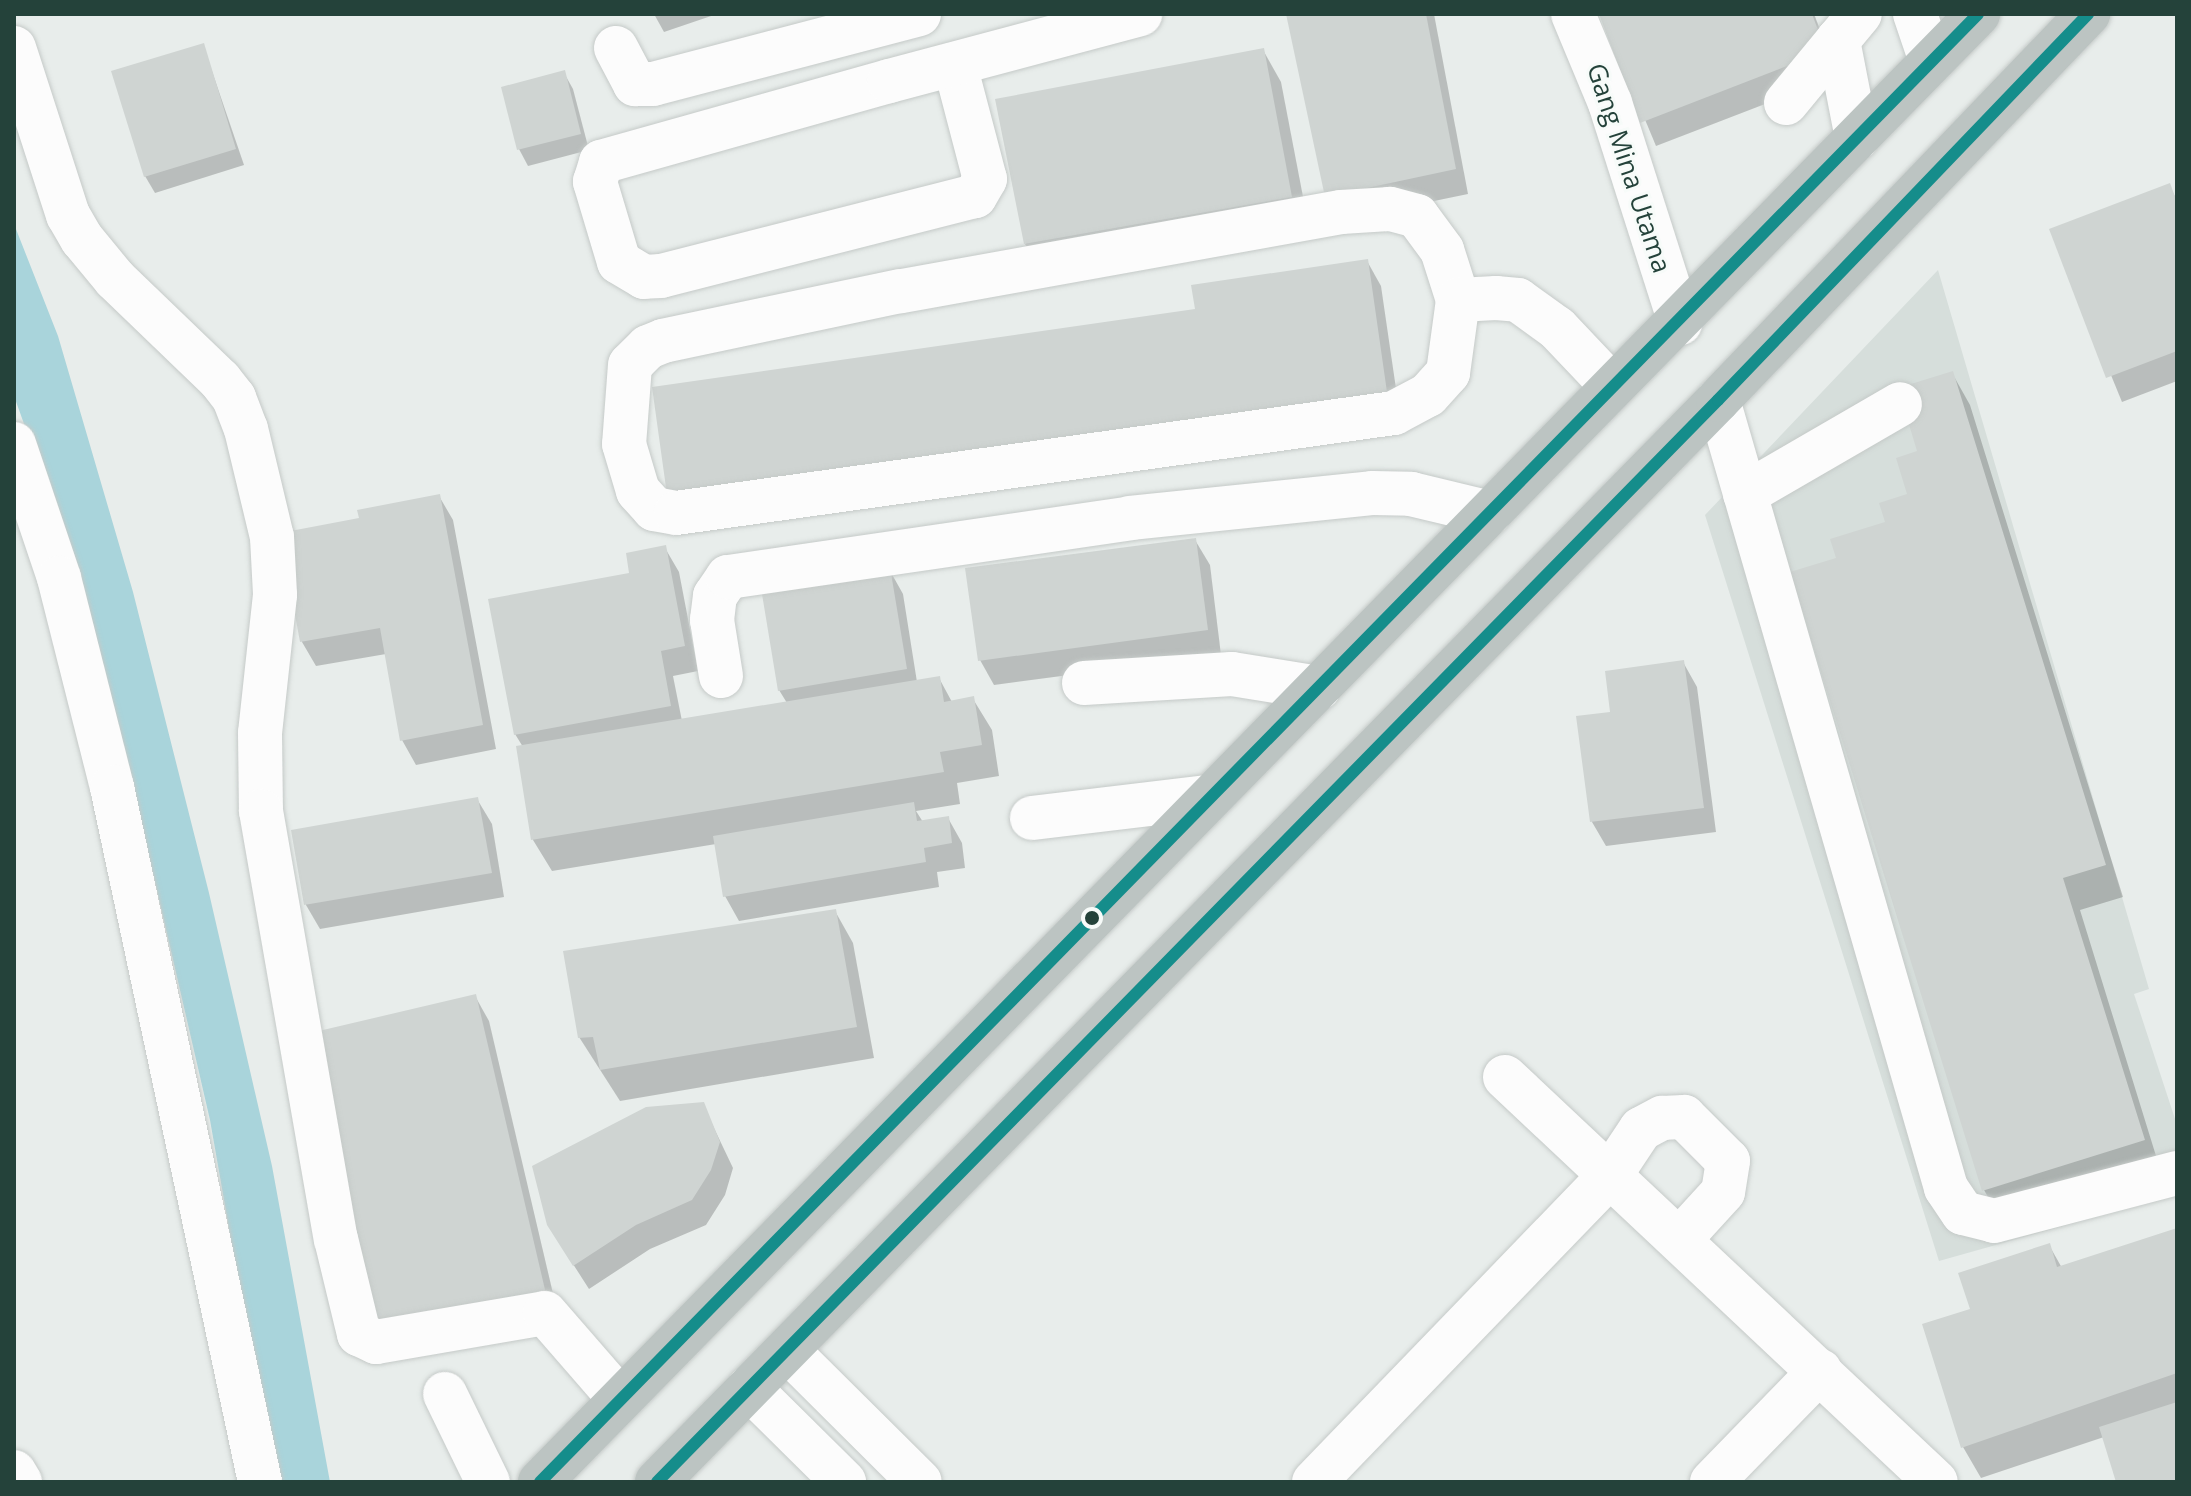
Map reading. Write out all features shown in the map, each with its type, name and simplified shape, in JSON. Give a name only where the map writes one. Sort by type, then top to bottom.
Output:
[{"type":"highway","points":[[540,1482],[618,1397],[1319,688],[1612,386],[1680,323],[1978,14]]},
{"type":"highway","points":[[657,1482],[1718,400],[2088,14]]},
{"type":"street","points":[[616,48],[635,84],[653,84],[919,14]]},
{"type":"street","points":[[955,65],[985,179],[975,196],[661,276],[644,277],[619,262],[595,182],[601,162],[1140,14]]},
{"type":"street","name":"Gang Mina Utama","points":[[1573,14],[1610,103],[1680,323]]},
{"type":"street","points":[[1915,14],[1931,61]]},
{"type":"street","points":[[1786,103],[1849,27]]},
{"type":"street","points":[[1849,27],[1857,138]]},
{"type":"street","points":[[14,48],[68,215],[82,239],[115,279],[220,380],[234,398],[246,429],[272,537],[275,595],[260,733],[261,811],[336,1239],[359,1334],[376,1342],[545,1313],[618,1397]]},
{"type":"street","points":[[1390,209],[1417,216],[1442,250],[1458,300],[1448,373],[1428,395],[1394,413],[676,513],[654,509],[638,491],[624,444],[630,365],[663,341],[916,288],[1341,212],[1390,209]]},
{"type":"street","points":[[1458,300],[1518,300],[1557,328],[1612,386]]},
{"type":"street","points":[[1718,400],[1946,1188],[1963,1213],[1994,1221],[2177,1173]]},
{"type":"street","points":[[1745,494],[1900,404]]},
{"type":"street","points":[[14,444],[59,578],[112,787],[260,1482]]},
{"type":"street","points":[[721,676],[712,620],[715,596],[728,577],[1130,518],[1336,496],[1411,494],[1490,513]]},
{"type":"street","points":[[1084,683],[1232,674],[1319,688]]},
{"type":"street","points":[[1032,818],[1208,797]]},
{"type":"street","points":[[1505,1077],[1681,1238],[1936,1482]]},
{"type":"street","points":[[1314,1482],[1611,1174],[1641,1129],[1662,1118],[1684,1117],[1728,1161],[1730,1176],[1723,1192],[1681,1238]]},
{"type":"street","points":[[787,1350],[920,1482]]},
{"type":"street","points":[[1712,1482],[1820,1371]]},
{"type":"street","points":[[749,1388],[844,1482]]},
{"type":"street","points":[[445,1394],[488,1482]]},
{"type":"street","points":[[14,1472],[20,1482]]},
{"type":"shaded area","points":[[1938,270],[2149,989],[2134,994],[2177,1125],[2177,1152],[2148,1160],[2162,1198],[1939,1261],[1705,515]]},
{"type":"water","points":[[14,224],[58,336],[133,592],[209,893],[272,1166],[330,1482],[278,1482],[268,1452],[210,1120],[140,817],[59,521],[14,396]]},
{"type":"building","points":[[1286,14],[1426,14],[1456,169],[1325,197]]},
{"type":"building","points":[[1599,14],[1812,14],[1826,51],[1640,123]]},
{"type":"building","points":[[204,43],[236,149],[144,177],[111,71]]},
{"type":"building","points":[[1264,48],[1292,197],[1024,244],[995,99]]},
{"type":"building","points":[[565,70],[581,134],[517,150],[501,87]]},
{"type":"building","points":[[2170,183],[2177,202],[2177,351],[2106,378],[2049,229]]},
{"type":"building","points":[[1368,259],[1388,399],[668,502],[652,387],[1195,309],[1191,285]]},
{"type":"building","points":[[1953,371],[2106,865],[2063,878],[2145,1140],[1982,1191],[1790,572],[1836,558],[1830,539],[1885,522],[1879,503],[1907,494],[1896,458],[1917,451],[1898,388]]},
{"type":"building","points":[[440,494],[483,725],[400,741],[380,628],[300,642],[280,533],[359,518],[357,510]]},
{"type":"building","points":[[1196,538],[1208,630],[978,661],[965,568]]},
{"type":"building","points":[[666,545],[685,646],[661,651],[671,706],[514,735],[488,599],[629,573],[626,553]]},
{"type":"building","points":[[890,567],[907,669],[778,691],[761,588]]},
{"type":"building","points":[[1684,660],[1704,808],[1590,822],[1576,716],[1610,712],[1605,671]]},
{"type":"building","points":[[940,676],[944,702],[974,696],[982,745],[940,752],[944,772],[531,840],[516,746]]},
{"type":"building","points":[[478,797],[492,873],[304,905],[291,830]]},
{"type":"building","points":[[914,802],[917,821],[949,816],[952,843],[924,848],[926,862],[723,897],[713,836]]},
{"type":"building","points":[[836,909],[857,1027],[600,1070],[593,1037],[578,1038],[563,951]]},
{"type":"building","points":[[476,994],[546,1294],[375,1334],[306,1034]]},
{"type":"building","points":[[704,1102],[720,1142],[711,1170],[692,1200],[636,1225],[573,1266],[547,1225],[532,1166],[646,1107]]},
{"type":"building","points":[[2177,1228],[2177,1373],[1961,1448],[1922,1324],[1970,1309],[1958,1273],[2050,1243],[2057,1267]]},
{"type":"building","points":[[2177,1402],[2177,1480],[2116,1482],[2099,1427]]},
{"type":"transit line","points":[[540,1482],[1978,14]]},
{"type":"transit line","points":[[657,1482],[1718,400],[2088,14]]}]
